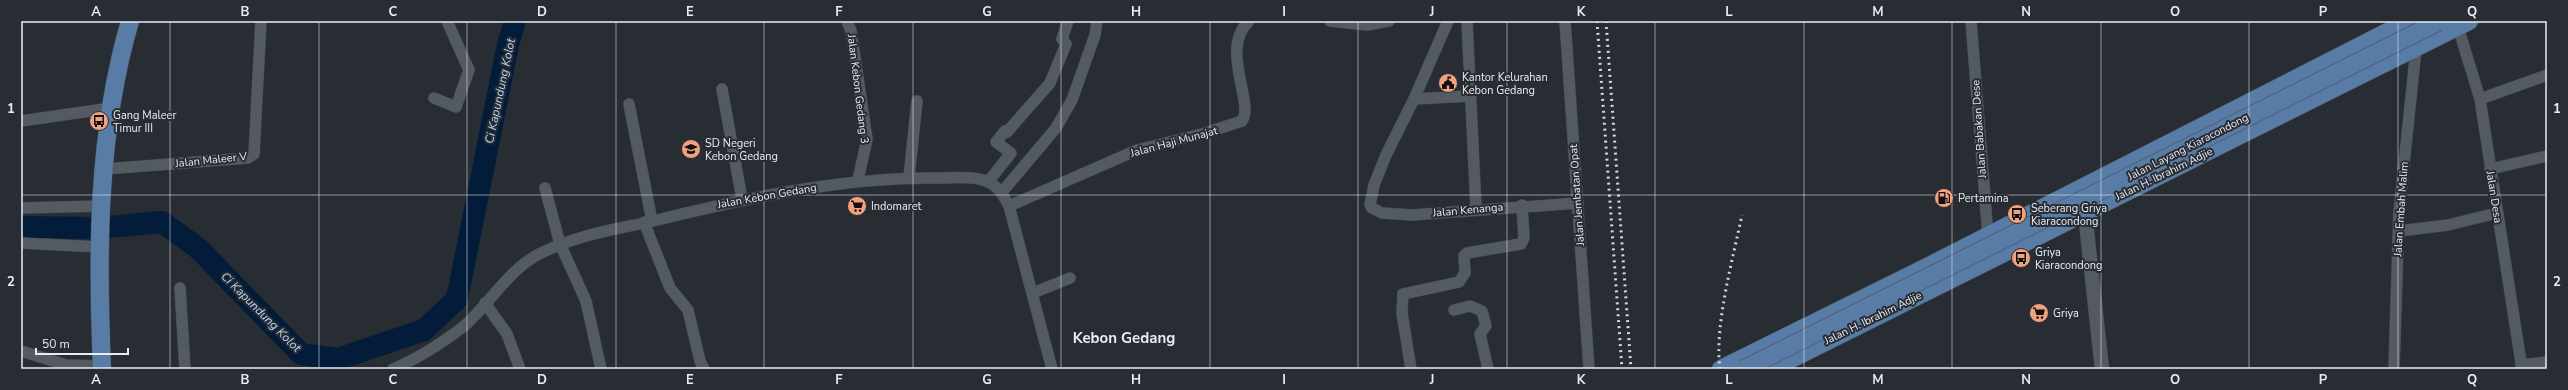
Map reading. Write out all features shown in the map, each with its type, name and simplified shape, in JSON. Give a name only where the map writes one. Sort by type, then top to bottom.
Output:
[{"type":"main road","points":[[104,366],[99,244],[100,211],[116,74],[130,21]]},
{"type":"main road","name":"Jalan H. Ibrahim Adjie","points":[[1721,369],[1988,236],[2409,21]]},
{"type":"main road","name":"Jalan Layang Kiaracondong","points":[[1744,369],[2438,21]]},
{"type":"main road","name":"Jalan H. Ibrahim Adjie","points":[[1772,369],[2464,24]]},
{"type":"main road","points":[[1889,286],[1899,306]]},
{"type":"street","name":"Jalan Maleer V","points":[[105,169],[248,158],[254,154],[261,21]]},
{"type":"street","points":[[434,98],[455,107],[467,79],[469,70],[447,21]]},
{"type":"street","name":"Jalan Kebon Gedang 3","points":[[847,21],[851,31],[866,139],[858,180]]},
{"type":"street","points":[[988,182],[1011,153],[996,142],[1005,131],[1008,132],[1050,83],[1066,44],[1062,39],[1068,21]]},
{"type":"street","points":[[1002,192],[1056,128],[1072,100],[1095,35],[1097,21]]},
{"type":"street","name":"Jalan Haji Munajat","points":[[1009,206],[1137,150],[1202,134],[1242,121],[1246,111],[1240,83],[1237,43],[1249,21]]},
{"type":"street","points":[[1330,21],[1367,25],[1389,21]]},
{"type":"street","points":[[1448,21],[1414,98],[1470,96]]},
{"type":"street","points":[[1467,21],[1476,208]]},
{"type":"street","name":"Jalan Jembatan Opat","points":[[1565,21],[1589,369]]},
{"type":"street","name":"Jalan Babakan Dese","points":[[1971,21],[1988,236]]},
{"type":"street","name":"Jalan Desa","points":[[2464,24],[2480,99],[2521,367]]},
{"type":"street","name":"Jalan Embah Malim","points":[[2394,369],[2399,231],[2416,49]]},
{"type":"street","points":[[2480,99],[2547,75]]},
{"type":"street","points":[[722,89],[742,199]]},
{"type":"street","name":"Jalan Kenanga","points":[[1414,98],[1386,155],[1371,196],[1371,207],[1382,213],[1412,215],[1476,208],[1578,202]]},
{"type":"street","points":[[909,178],[918,102]]},
{"type":"street","points":[[629,104],[648,222],[670,288],[688,310],[700,361],[704,369]]},
{"type":"street","points":[[21,121],[111,108]]},
{"type":"street","points":[[2490,169],[2547,156]]},
{"type":"street","name":"Jalan Kebon Gedang","points":[[393,369],[411,366],[463,326],[482,304],[525,264],[560,244],[585,234],[648,222],[742,199],[781,195],[858,180],[974,178],[988,182],[1002,192],[1009,206],[1052,369]]},
{"type":"street","points":[[545,188],[560,244],[586,301],[601,369]]},
{"type":"street","points":[[2074,191],[2085,213],[2102,369]]},
{"type":"street","points":[[1411,369],[1402,313],[1403,294],[1459,282],[1466,273],[1464,256],[1467,253],[1521,244],[1524,238],[1522,205]]},
{"type":"street","points":[[21,208],[100,211]]},
{"type":"street","points":[[2399,231],[2448,225],[2497,214]]},
{"type":"street","points":[[21,243],[99,244]]},
{"type":"street","points":[[1033,293],[1070,278]]},
{"type":"street","points":[[180,288],[185,369]]},
{"type":"street","points":[[482,304],[507,334],[520,369]]},
{"type":"street","points":[[1454,310],[1470,306],[1482,311],[1486,326],[1480,334],[1488,369]]},
{"type":"street","points":[[21,351],[66,365],[104,366]]},
{"type":"street","points":[[2521,367],[2547,362]]},
{"type":"waterway","name":"Ci Kapundung Kolot","points":[[21,227],[96,228],[162,222],[199,249],[301,354],[338,359],[424,330],[457,299],[508,45],[515,21]]},
{"type":"railway","points":[[1597,21],[1622,369]]},
{"type":"railway","points":[[1606,21],[1631,369]]},
{"type":"railway","points":[[1720,369],[1719,352],[1722,313],[1725,292],[1742,215]]},
{"type":"place","name":"Kantor Kelurahan Kebon Gedang","points":[[1448,83]]},
{"type":"place","name":"Gang Maleer Timur III","points":[[99,121]]},
{"type":"place","name":"SD Negeri Kebon Gedang","points":[[691,149]]},
{"type":"place","name":"Pertamina","points":[[1944,198]]},
{"type":"place","name":"Indomaret","points":[[857,206]]},
{"type":"place","name":"Seberang Griya Kiaracondong","points":[[2017,214]]},
{"type":"place","name":"Griya Kiaracondong","points":[[2021,258]]},
{"type":"place","name":"Griya","points":[[2039,313]]},
{"type":"district","name":"Kebon Gedang","points":[[1124,338]]}]
